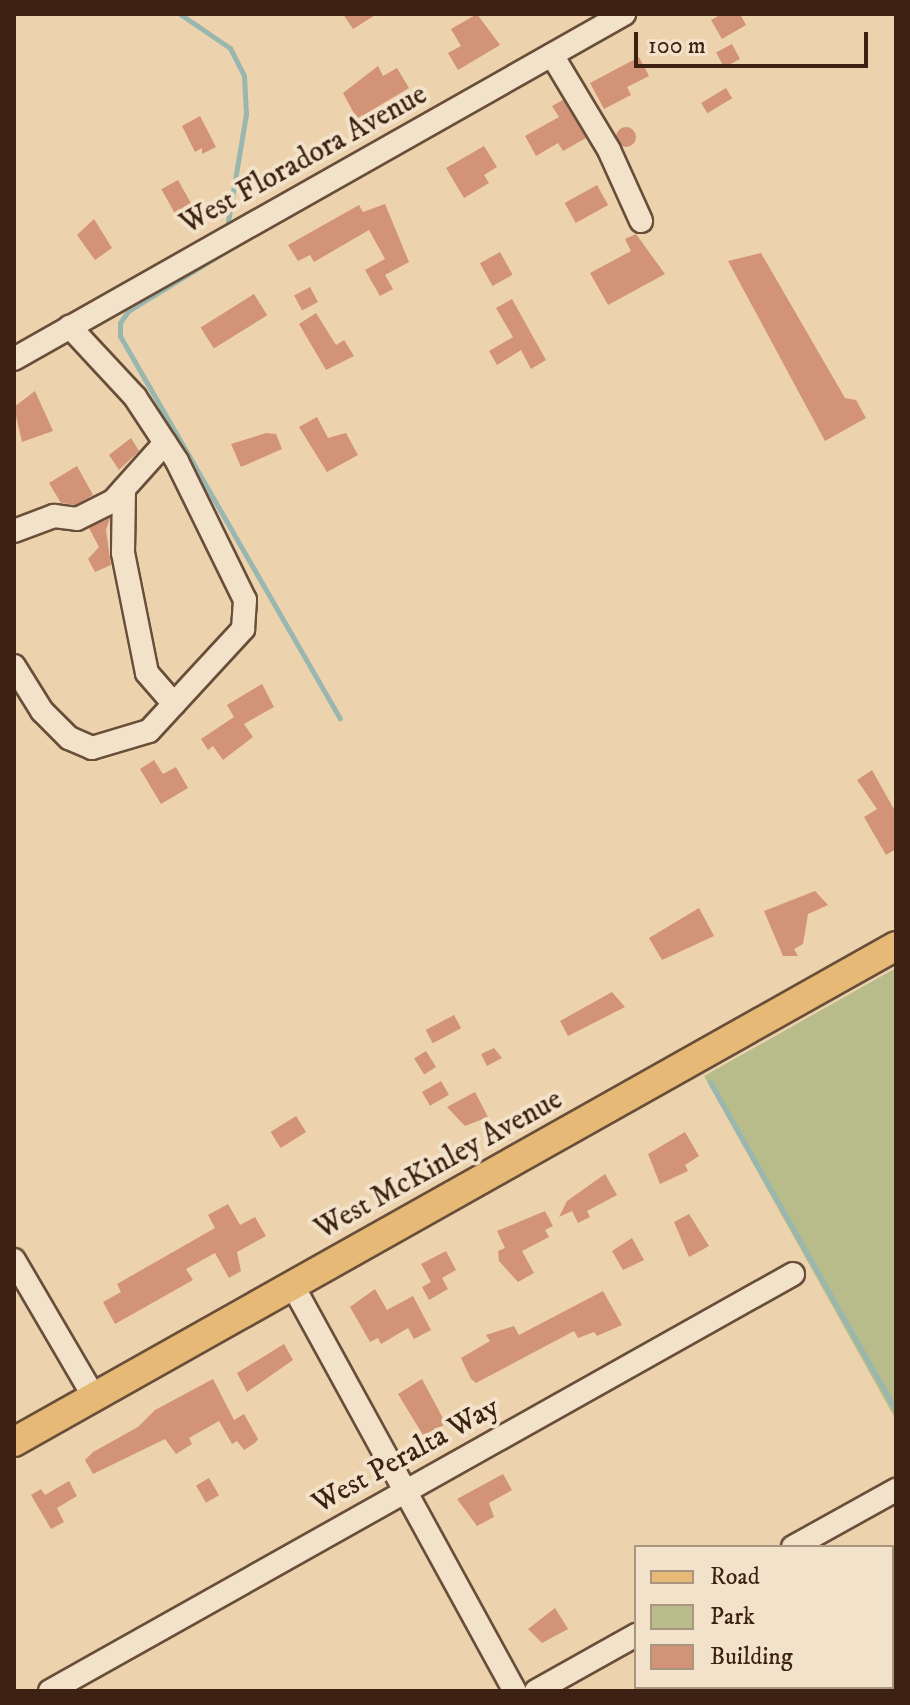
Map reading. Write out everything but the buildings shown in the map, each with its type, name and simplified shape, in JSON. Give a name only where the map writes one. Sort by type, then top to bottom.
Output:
[{"type":"main road","name":"West McKinley Avenue","points":[[14,1442],[896,946]]},
{"type":"street","name":"West Floradora Avenue","points":[[14,359],[624,14]]},
{"type":"street","points":[[552,55],[609,150],[641,221]]},
{"type":"street","points":[[14,666],[42,711],[69,738],[92,748],[149,731],[243,629],[245,600],[165,443],[135,397],[70,327]]},
{"type":"street","points":[[14,531],[54,516],[77,519],[113,501],[165,443]]},
{"type":"street","points":[[124,489],[123,553],[147,673],[174,704]]},
{"type":"street","points":[[14,1260],[94,1397]]},
{"type":"street","name":"West Peralta Way","points":[[50,1691],[793,1274]]},
{"type":"street","points":[[293,1286],[515,1691]]},
{"type":"street","points":[[797,1545],[896,1490]]},
{"type":"street","points":[[536,1691],[634,1636]]},
{"type":"green space","points":[[896,968],[896,1420],[704,1076]]},
{"type":"waterway","points":[[180,14],[230,48],[244,76],[246,114],[228,222]]},
{"type":"waterway","points":[[226,251],[128,311],[120,323],[120,336],[340,718]]},
{"type":"waterway","points":[[710,1082],[896,1411]]}]
